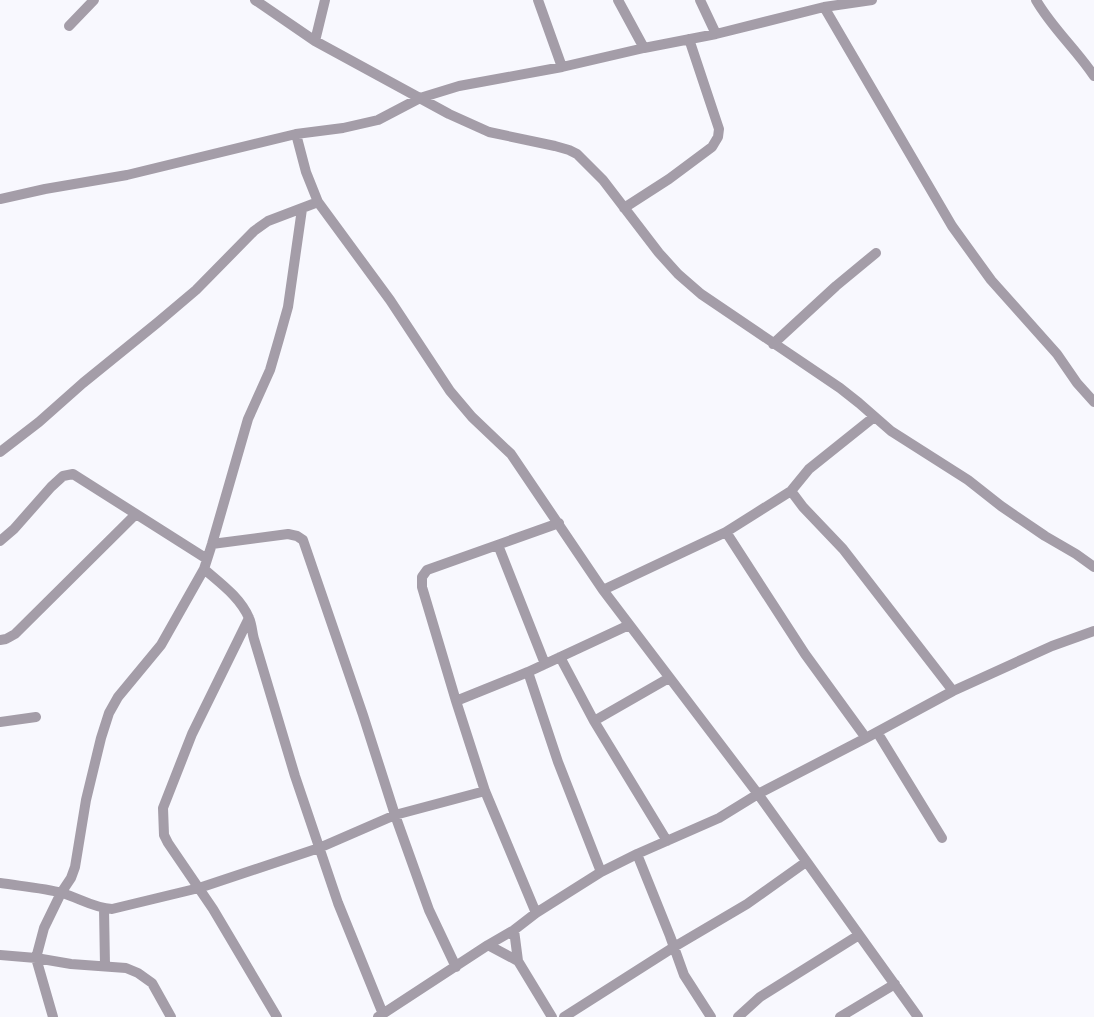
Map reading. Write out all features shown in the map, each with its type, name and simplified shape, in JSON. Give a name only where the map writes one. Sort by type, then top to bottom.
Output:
[{"type":"street","points":[[69,26],[94,0]]},
{"type":"street","points":[[256,0],[315,41],[449,114],[488,132],[555,146],[577,154],[603,180],[659,253],[678,274],[700,294],[840,388],[891,431],[968,480],[1001,506],[1094,567]]},
{"type":"street","points":[[315,41],[325,0]]},
{"type":"street","points":[[538,0],[562,67]]},
{"type":"street","points":[[618,0],[644,48]]},
{"type":"street","points":[[700,0],[716,34]]},
{"type":"street","points":[[0,199],[127,174],[296,134],[343,128],[378,120],[420,98],[459,86],[562,67],[644,48],[716,34],[824,7],[872,0]]},
{"type":"street","points":[[1036,0],[1044,14],[1072,46],[1094,76]]},
{"type":"street","points":[[824,7],[952,226],[991,280],[1057,354],[1077,384],[1094,402]]},
{"type":"street","points":[[624,208],[669,179],[712,147],[718,137],[719,129],[689,39]]},
{"type":"street","points":[[296,134],[306,172],[318,202],[390,300],[450,391],[472,417],[511,454],[603,590],[758,794],[918,1017]]},
{"type":"street","points":[[0,452],[39,422],[83,383],[196,290],[254,231],[268,221],[318,202]]},
{"type":"street","points":[[53,1017],[36,958],[44,928],[61,893],[71,878],[75,867],[86,800],[101,738],[109,713],[118,697],[161,645],[204,569],[248,419],[270,370],[288,307],[302,209]]},
{"type":"street","points":[[773,344],[836,286],[876,253]]},
{"type":"street","points":[[603,590],[726,532],[791,491],[809,468],[874,417]]},
{"type":"street","points":[[0,541],[14,529],[51,487],[63,476],[73,474],[207,559]]},
{"type":"street","points":[[791,491],[803,508],[843,549],[953,691]]},
{"type":"street","points":[[0,640],[6,639],[15,634],[136,514]]},
{"type":"street","points":[[536,913],[486,791],[456,700],[422,587],[422,577],[427,570],[559,523]]},
{"type":"street","points":[[726,532],[805,654],[866,738]]},
{"type":"street","points":[[212,544],[288,534],[297,536],[303,540],[363,715],[395,815],[429,910],[456,967]]},
{"type":"street","points":[[498,545],[545,664]]},
{"type":"street","points":[[204,569],[228,589],[241,604],[249,618],[254,640],[295,776],[338,903],[381,1015],[488,945],[514,930],[536,913],[601,872],[637,854],[719,818],[758,794],[953,691],[1052,646],[1094,631]]},
{"type":"street","points":[[249,618],[192,734],[163,808],[164,835],[217,916],[277,1017]]},
{"type":"street","points":[[456,700],[528,672],[629,625]]},
{"type":"street","points":[[560,657],[594,721],[667,841]]},
{"type":"street","points":[[528,672],[558,762],[601,872]]},
{"type":"street","points":[[594,721],[669,678]]},
{"type":"street","points":[[0,722],[36,717]]},
{"type":"street","points":[[877,732],[942,838]]},
{"type":"street","points":[[0,883],[61,893],[104,908],[112,909],[199,888],[319,848],[395,815],[486,791]]},
{"type":"street","points":[[637,854],[684,975],[711,1017]]},
{"type":"street","points":[[564,1017],[674,947],[747,904],[806,862]]},
{"type":"street","points":[[104,908],[105,966]]},
{"type":"street","points":[[514,930],[518,961],[552,1017]]},
{"type":"street","points":[[738,1017],[760,997],[860,935]]},
{"type":"street","points":[[488,945],[518,961]]},
{"type":"street","points":[[0,955],[36,958],[71,964],[126,968],[138,973],[152,983],[171,1017]]},
{"type":"street","points":[[840,1017],[895,984]]}]
